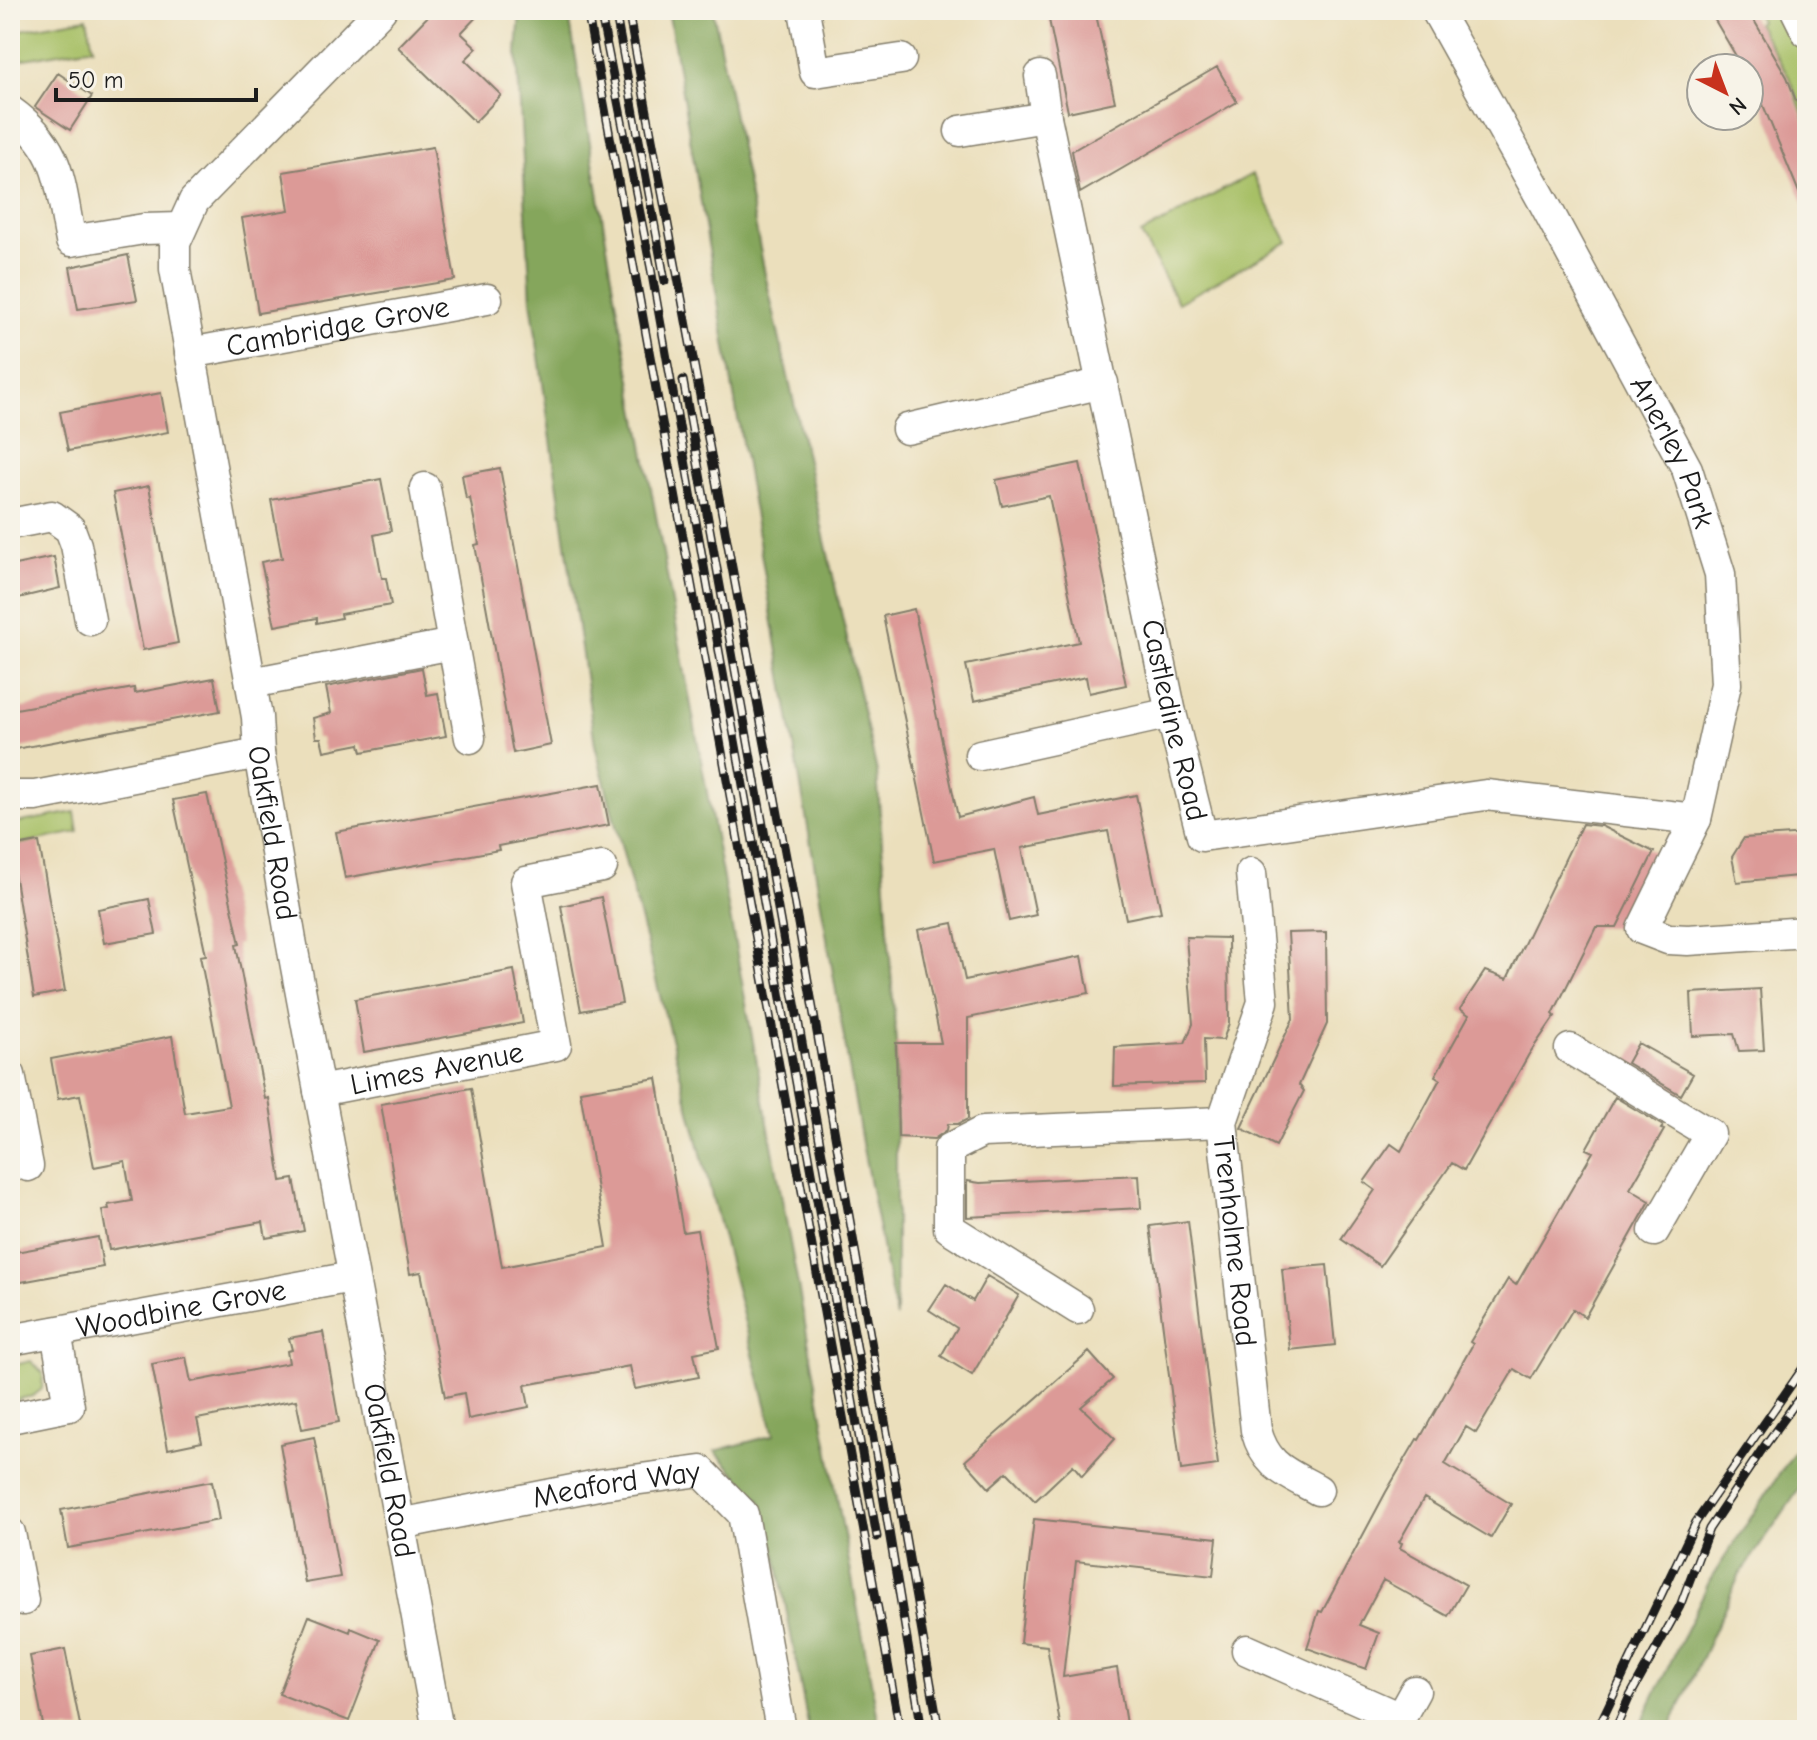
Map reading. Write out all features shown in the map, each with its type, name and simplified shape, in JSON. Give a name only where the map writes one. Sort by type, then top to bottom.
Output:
[{"type":"street","name":"Oakfield Road","points":[[381,10],[203,191],[180,228],[175,243],[175,269],[257,717],[259,753],[352,1277],[438,1730]]},
{"type":"street","points":[[804,10],[815,72],[901,59]]},
{"type":"street","name":"Anerley Park","points":[[1436,10],[1687,469],[1720,574],[1726,684],[1696,819],[1642,929],[1668,939],[1688,940],[1807,932]]},
{"type":"street","points":[[1796,10],[1807,32]]},
{"type":"street","name":"Castledine Road","points":[[1040,76],[1171,713],[1202,836],[1486,795],[1696,819]]},
{"type":"street","points":[[10,111],[28,124],[47,146],[58,169],[71,241],[144,229],[180,228]]},
{"type":"street","points":[[960,131],[1046,117]]},
{"type":"street","name":"Cambridge Grove","points":[[190,353],[487,299]]},
{"type":"street","points":[[907,429],[1103,383]]},
{"type":"street","points":[[425,488],[470,738]]},
{"type":"street","points":[[10,524],[52,516],[70,529],[76,545],[90,620]]},
{"type":"street","points":[[251,683],[453,644]]},
{"type":"street","points":[[980,755],[1171,713]]},
{"type":"street","points":[[10,796],[35,796],[259,753]]},
{"type":"street","name":"Limes Avenue","points":[[319,1091],[556,1045],[526,882],[602,867]]},
{"type":"street","name":"Trenholme Road","points":[[1251,873],[1263,1002],[1222,1122],[1256,1430],[1262,1451],[1274,1464],[1318,1490]]},
{"type":"street","points":[[1570,1049],[1710,1134],[1654,1231]]},
{"type":"street","points":[[10,1075],[28,1166]]},
{"type":"street","points":[[1078,1309],[949,1228],[949,1149],[982,1132],[1222,1122]]},
{"type":"street","name":"Woodbine Grove","points":[[10,1340],[352,1277]]},
{"type":"street","points":[[10,1418],[69,1406],[56,1332]]},
{"type":"street","name":"Meaford Way","points":[[400,1524],[603,1484],[701,1471],[743,1514],[781,1730]]},
{"type":"street","points":[[10,1533],[23,1600]]},
{"type":"street","points":[[1247,1650],[1400,1718],[1415,1691]]},
{"type":"green space","points":[[520,10],[568,10],[614,288],[880,1730],[809,1730],[776,1555],[761,1502],[715,1451],[774,1435],[595,745],[531,301],[517,54]]},
{"type":"green space","points":[[668,10],[713,10],[765,274],[877,772],[896,1043],[896,1318],[862,1143]]},
{"type":"green space","points":[[1754,10],[1790,10],[1807,44],[1807,125],[1789,77],[1757,23],[1760,21]]},
{"type":"green space","points":[[87,18],[93,47],[13,61],[10,32]]},
{"type":"green space","points":[[1252,174],[1288,242],[1178,303],[1141,234]]},
{"type":"green space","points":[[75,812],[78,832],[10,846],[10,824]]},
{"type":"green space","points":[[31,1361],[43,1373],[42,1389],[33,1396],[18,1399],[18,1403],[10,1403],[10,1366]]},
{"type":"green space","points":[[1807,1432],[1807,1478],[1739,1576],[1669,1730],[1638,1730],[1710,1580]]},
{"type":"building","points":[[434,10],[483,10],[461,33],[477,48],[465,60],[501,95],[475,122],[398,47]]},
{"type":"building","points":[[1047,10],[1095,10],[1115,102],[1068,112]]},
{"type":"building","points":[[1709,10],[1748,10],[1787,77],[1807,130],[1807,212],[1765,110],[1765,52],[1734,52]]},
{"type":"building","points":[[1217,67],[1237,102],[1080,193],[1072,151]]},
{"type":"building","points":[[58,73],[92,96],[70,130],[35,107]]},
{"type":"building","points":[[433,147],[455,280],[258,313],[242,218],[289,210],[283,172]]},
{"type":"building","points":[[128,255],[137,300],[78,309],[70,267]]},
{"type":"building","points":[[161,393],[168,432],[68,451],[60,412]]},
{"type":"building","points":[[1080,463],[1126,685],[1089,693],[1086,677],[974,701],[966,665],[1079,642],[1049,496],[1002,506],[996,480]]},
{"type":"building","points":[[500,468],[551,745],[513,753],[475,545],[479,544],[462,475]]},
{"type":"building","points":[[381,479],[391,531],[374,535],[391,605],[340,614],[341,618],[317,623],[317,618],[275,626],[261,562],[282,558],[271,500]]},
{"type":"building","points":[[149,486],[178,643],[143,650],[113,493]]},
{"type":"building","points":[[54,557],[60,588],[10,600],[10,566]]},
{"type":"building","points":[[914,609],[958,817],[1034,797],[1038,815],[1136,795],[1161,912],[1126,919],[1108,831],[1022,848],[1036,915],[1009,921],[994,849],[934,861],[883,616]]},
{"type":"building","points":[[422,668],[427,695],[438,693],[446,736],[362,752],[360,744],[324,751],[321,738],[316,738],[313,718],[331,713],[326,687]]},
{"type":"building","points":[[214,678],[220,711],[10,750],[10,710],[134,688],[135,693]]},
{"type":"building","points":[[601,784],[609,825],[498,846],[499,850],[345,878],[336,832]]},
{"type":"building","points":[[207,794],[240,944],[236,945],[265,1099],[269,1098],[281,1181],[294,1179],[304,1231],[266,1238],[263,1222],[109,1250],[102,1210],[109,1209],[108,1205],[132,1201],[125,1161],[94,1167],[80,1095],[58,1099],[51,1059],[172,1036],[185,1113],[229,1106],[200,956],[206,955],[173,800]]},
{"type":"building","points":[[1582,824],[1601,826],[1654,852],[1617,927],[1596,927],[1553,1014],[1555,1016],[1529,1054],[1464,1170],[1452,1163],[1380,1266],[1341,1239],[1375,1190],[1364,1182],[1391,1144],[1401,1151],[1440,1079],[1435,1076],[1469,1015],[1460,1009],[1485,971],[1507,979]]},
{"type":"building","points":[[1807,834],[1807,875],[1737,882],[1732,857],[1744,838]]},
{"type":"building","points":[[39,842],[65,991],[34,997],[10,847]]},
{"type":"building","points":[[601,897],[622,1003],[581,1011],[561,906]]},
{"type":"building","points":[[149,899],[156,934],[104,943],[98,909]]},
{"type":"building","points":[[953,923],[965,980],[1082,956],[1089,993],[968,1018],[968,1119],[958,1124],[948,1124],[947,1130],[934,1139],[898,1137],[896,1043],[941,1043],[918,930]]},
{"type":"building","points":[[1326,932],[1327,1024],[1299,1085],[1304,1091],[1276,1146],[1241,1128],[1293,1019],[1288,933]]},
{"type":"building","points":[[1186,937],[1228,938],[1229,1023],[1223,1040],[1204,1039],[1205,1083],[1114,1086],[1115,1047],[1185,1043],[1193,1024]]},
{"type":"building","points":[[514,970],[523,1023],[364,1052],[355,999]]},
{"type":"building","points":[[1760,989],[1764,1050],[1739,1051],[1734,1034],[1693,1036],[1691,993]]},
{"type":"building","points":[[1638,1043],[1693,1074],[1681,1095],[1627,1063]]},
{"type":"building","points":[[657,1078],[683,1232],[697,1230],[719,1348],[694,1353],[699,1377],[635,1389],[630,1366],[525,1385],[529,1407],[468,1419],[464,1393],[445,1397],[421,1272],[410,1274],[381,1104],[471,1088],[502,1267],[607,1247],[580,1091]]},
{"type":"building","points":[[1615,1097],[1663,1126],[1661,1129],[1664,1130],[1630,1189],[1650,1201],[1585,1317],[1573,1309],[1531,1379],[1514,1369],[1476,1433],[1466,1427],[1445,1464],[1511,1504],[1491,1538],[1424,1498],[1399,1542],[1402,1543],[1400,1548],[1466,1585],[1448,1616],[1383,1580],[1359,1625],[1379,1633],[1366,1669],[1307,1648],[1319,1611],[1322,1612],[1386,1492],[1473,1344],[1470,1342],[1508,1279],[1516,1285],[1593,1152],[1586,1149]]},
{"type":"building","points":[[1139,1175],[1141,1208],[967,1217],[967,1181],[980,1183]]},
{"type":"building","points":[[1188,1221],[1218,1465],[1181,1470],[1150,1226]]},
{"type":"building","points":[[98,1237],[103,1267],[10,1284],[10,1253]]},
{"type":"building","points":[[1327,1265],[1335,1345],[1290,1350],[1282,1269]]},
{"type":"building","points":[[987,1276],[1019,1295],[972,1375],[941,1356],[957,1328],[929,1310],[946,1284],[973,1301]]},
{"type":"building","points":[[323,1332],[339,1422],[302,1429],[296,1400],[197,1419],[202,1442],[168,1449],[152,1364],[186,1357],[191,1382],[289,1363],[287,1351],[292,1350],[289,1338]]},
{"type":"building","points":[[1089,1352],[1113,1379],[1081,1407],[1115,1439],[1082,1476],[1073,1465],[1035,1501],[1007,1472],[989,1488],[965,1461]]},
{"type":"building","points":[[314,1437],[340,1577],[305,1583],[280,1444]]},
{"type":"building","points":[[212,1481],[219,1520],[68,1548],[61,1510]]},
{"type":"building","points":[[1034,1519],[1217,1538],[1213,1576],[1076,1561],[1063,1677],[1117,1668],[1127,1730],[1061,1730],[1047,1646],[1020,1643]]},
{"type":"building","points":[[309,1616],[380,1640],[349,1721],[279,1694]]},
{"type":"building","points":[[65,1649],[81,1730],[44,1730],[30,1656]]},
{"type":"railway","points":[[587,10],[900,1730]]},
{"type":"railway","points":[[600,10],[651,269],[877,1537]]},
{"type":"railway","points":[[615,10],[665,281]]},
{"type":"railway","points":[[628,10],[792,889],[939,1730]]},
{"type":"railway","points":[[683,380],[879,1471],[922,1730]]},
{"type":"railway","points":[[1597,1730],[1696,1522],[1807,1362]]},
{"type":"railway","points":[[1615,1730],[1629,1698],[1680,1606],[1709,1529],[1807,1387]]}]
